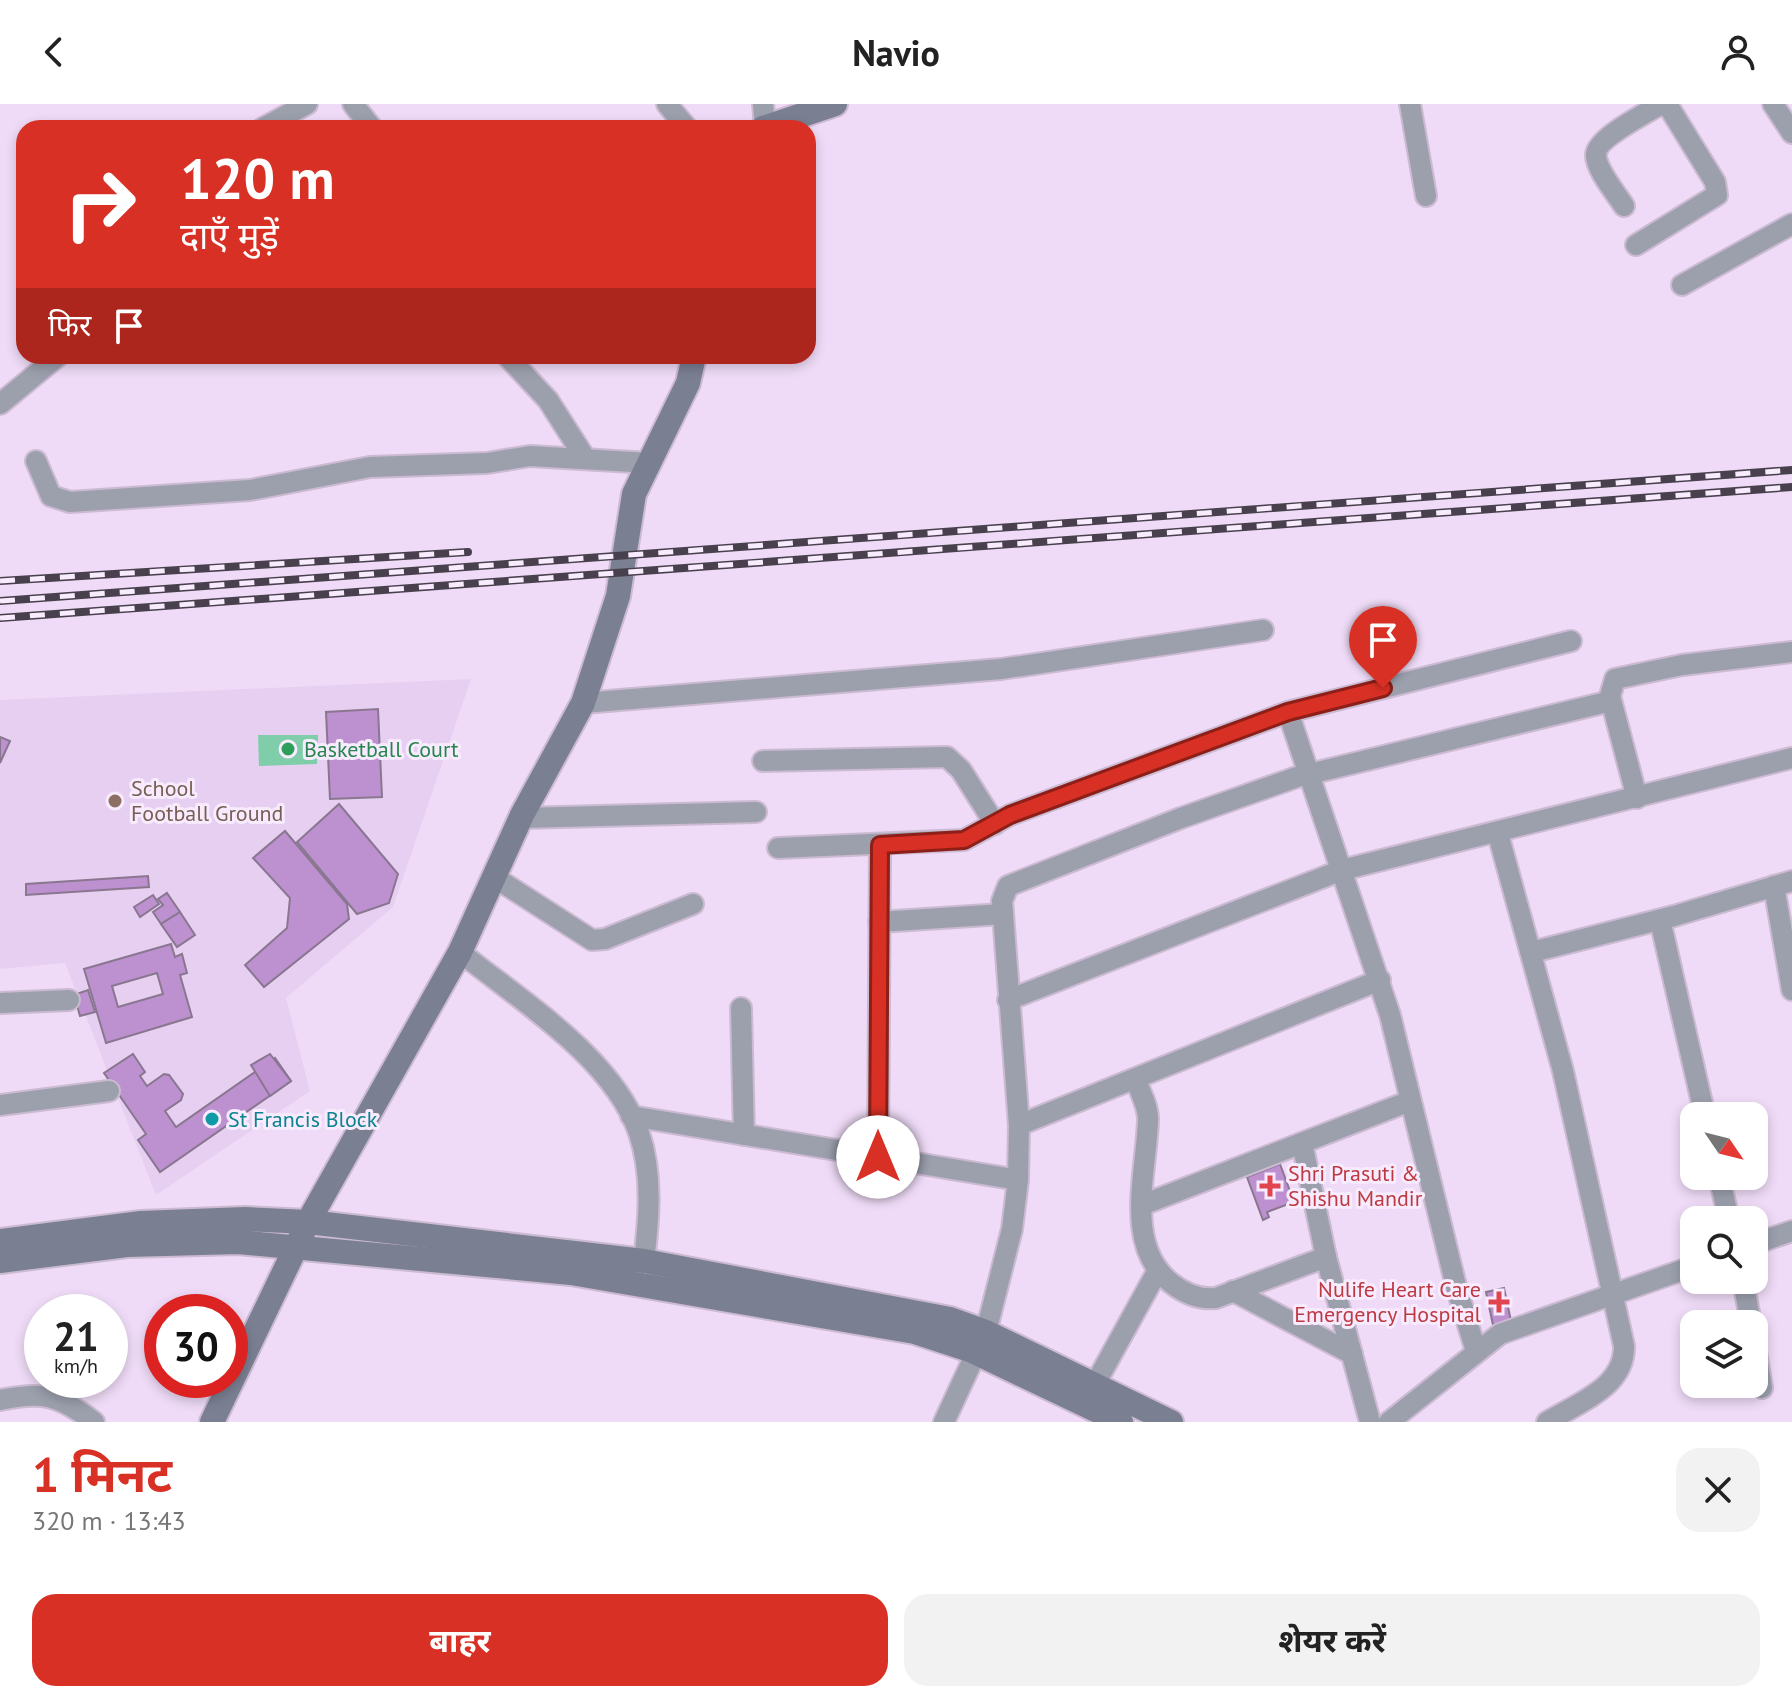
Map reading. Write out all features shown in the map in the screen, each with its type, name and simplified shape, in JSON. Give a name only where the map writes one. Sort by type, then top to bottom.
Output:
[{"type":"main road","points":[[763,119],[835,104]]},
{"type":"main road","points":[[212,1422],[308,1222],[460,952],[521,818],[583,703],[618,596],[634,494],[688,383],[692,364]]},
{"type":"main road","points":[[0,1241],[141,1223],[245,1219],[308,1222],[644,1261],[919,1311],[1121,1422]]},
{"type":"main road","points":[[0,1261],[127,1245],[238,1242],[297,1245],[571,1273],[981,1343],[1094,1386],[1171,1422]]},
{"type":"street","points":[[278,120],[307,104]]},
{"type":"street","points":[[353,104],[366,120]]},
{"type":"street","points":[[667,104],[680,120]]},
{"type":"street","points":[[1410,104],[1426,196]]},
{"type":"street","points":[[1624,206],[1598,161],[1597,149],[1606,139],[1664,104],[1717,186],[1717,195],[1636,245]]},
{"type":"street","points":[[1773,104],[1792,133]]},
{"type":"street","points":[[1682,285],[1792,224]]},
{"type":"street","points":[[0,404],[48,364]]},
{"type":"street","points":[[514,364],[548,400],[585,458]]},
{"type":"street","points":[[36,461],[51,496],[70,502],[250,490],[370,467],[487,463],[530,456],[650,463]]},
{"type":"street","points":[[583,703],[1001,669],[1263,630]]},
{"type":"street","points":[[778,848],[950,843],[974,836],[1010,815],[1288,712],[1571,641]]},
{"type":"street","points":[[1637,798],[1611,701],[1612,683],[1626,674],[1768,652],[1792,652]]},
{"type":"street","points":[[944,1422],[981,1343],[1012,1229],[1018,1180],[1019,1125],[1002,896],[1015,882],[1248,792],[1307,774],[1611,701]]},
{"type":"street","points":[[1288,712],[1380,980],[1476,1351]]},
{"type":"street","points":[[763,761],[947,757],[961,770],[995,824]]},
{"type":"street","points":[[1008,1000],[1342,870],[1498,834],[1792,758]]},
{"type":"street","points":[[521,818],[756,812]]},
{"type":"street","points":[[1498,834],[1563,1071],[1624,1346],[1622,1367],[1605,1386],[1547,1422]]},
{"type":"street","points":[[878,1157],[880,845]]},
{"type":"street","points":[[494,877],[592,940],[605,939],[693,904]]},
{"type":"street","points":[[1532,952],[1660,920],[1783,884],[1792,990]]},
{"type":"street","points":[[879,922],[1003,914]]},
{"type":"street","points":[[1660,920],[1702,1102]]},
{"type":"street","points":[[460,952],[570,1037],[631,1116],[641,1140],[648,1178],[644,1261]]},
{"type":"street","points":[[1019,1125],[1380,980]]},
{"type":"street","points":[[0,1003],[69,1000]]},
{"type":"street","points":[[741,1008],[744,1135]]},
{"type":"street","points":[[1135,1079],[1148,1121],[1142,1205],[1145,1234],[1158,1270],[1178,1288],[1199,1298],[1216,1298],[1326,1257]]},
{"type":"street","points":[[0,1105],[109,1091]]},
{"type":"street","points":[[1142,1205],[1410,1101]]},
{"type":"street","points":[[631,1116],[1018,1180]]},
{"type":"street","points":[[1302,1143],[1326,1257],[1370,1422]]},
{"type":"street","points":[[1768,1239],[1792,1231]]},
{"type":"street","points":[[1094,1386],[1158,1270]]},
{"type":"street","points":[[1389,1422],[1476,1351],[1518,1326],[1680,1271]]},
{"type":"street","points":[[1233,1291],[1352,1354]]},
{"type":"street","points":[[0,1400],[32,1394],[52,1396],[94,1422]]},
{"type":"shaded area","points":[[471,679],[393,907],[286,998],[310,1091],[156,1195],[65,963],[0,969],[0,700]]},
{"type":"green space","name":"Basketball Court","points":[[258,735],[318,735],[317,764],[259,766]]},
{"type":"building","points":[[378,709],[382,797],[330,799],[326,712]]},
{"type":"building","points":[[0,737],[10,741],[0,763]]},
{"type":"building","points":[[339,804],[398,874],[389,903],[357,914],[297,842]]},
{"type":"building","points":[[285,831],[347,904],[349,919],[264,987],[245,965],[287,928],[290,898],[253,858]]},
{"type":"building","points":[[148,876],[149,887],[26,895],[26,884]]},
{"type":"building","points":[[167,893],[180,912],[161,924],[153,912],[163,905],[158,899]]},
{"type":"building","points":[[153,895],[159,904],[140,917],[134,907]]},
{"type":"building","points":[[180,912],[195,935],[177,947],[161,924]]},
{"type":"building","points":[[171,944],[175,957],[182,954],[187,973],[180,975],[192,1017],[106,1043],[84,969]],"holes":[[[157,973],[163,994],[118,1007],[112,986]]]},
{"type":"building","points":[[88,990],[95,1012],[80,1016],[74,995]]},
{"type":"building","name":"St Francis Block","points":[[133,1054],[145,1072],[140,1076],[147,1086],[164,1074],[169,1075],[183,1094],[181,1100],[165,1111],[176,1127],[275,1058],[291,1081],[160,1172],[138,1140],[146,1134],[104,1073]]},
{"type":"building","points":[[270,1054],[291,1081],[270,1096],[251,1065]]},
{"type":"building","points":[[1280,1164],[1294,1202],[1267,1212],[1269,1217],[1263,1220],[1247,1177]]},
{"type":"building","points":[[1504,1288],[1511,1321],[1493,1325],[1486,1292]]},
{"type":"railway","points":[[0,601],[1792,470]]},
{"type":"railway","points":[[0,618],[1792,487]]},
{"type":"railway","points":[[0,581],[468,552]]},
{"type":"place","name":"Basketball Court","points":[[288,749]]},
{"type":"place","name":"School Football Ground","points":[[115,801]]},
{"type":"place","name":"St Francis Block","points":[[212,1119]]},
{"type":"place","name":"Shri Prasuti & Shishu Mandir","points":[[1270,1186]]},
{"type":"place","name":"Nulife Heart Care Emergency Hospital","points":[[1499,1302]]},
{"type":"route","points":[[878,1157],[880,845],[964,840],[1010,815],[1288,712],[1383,688]]}]
